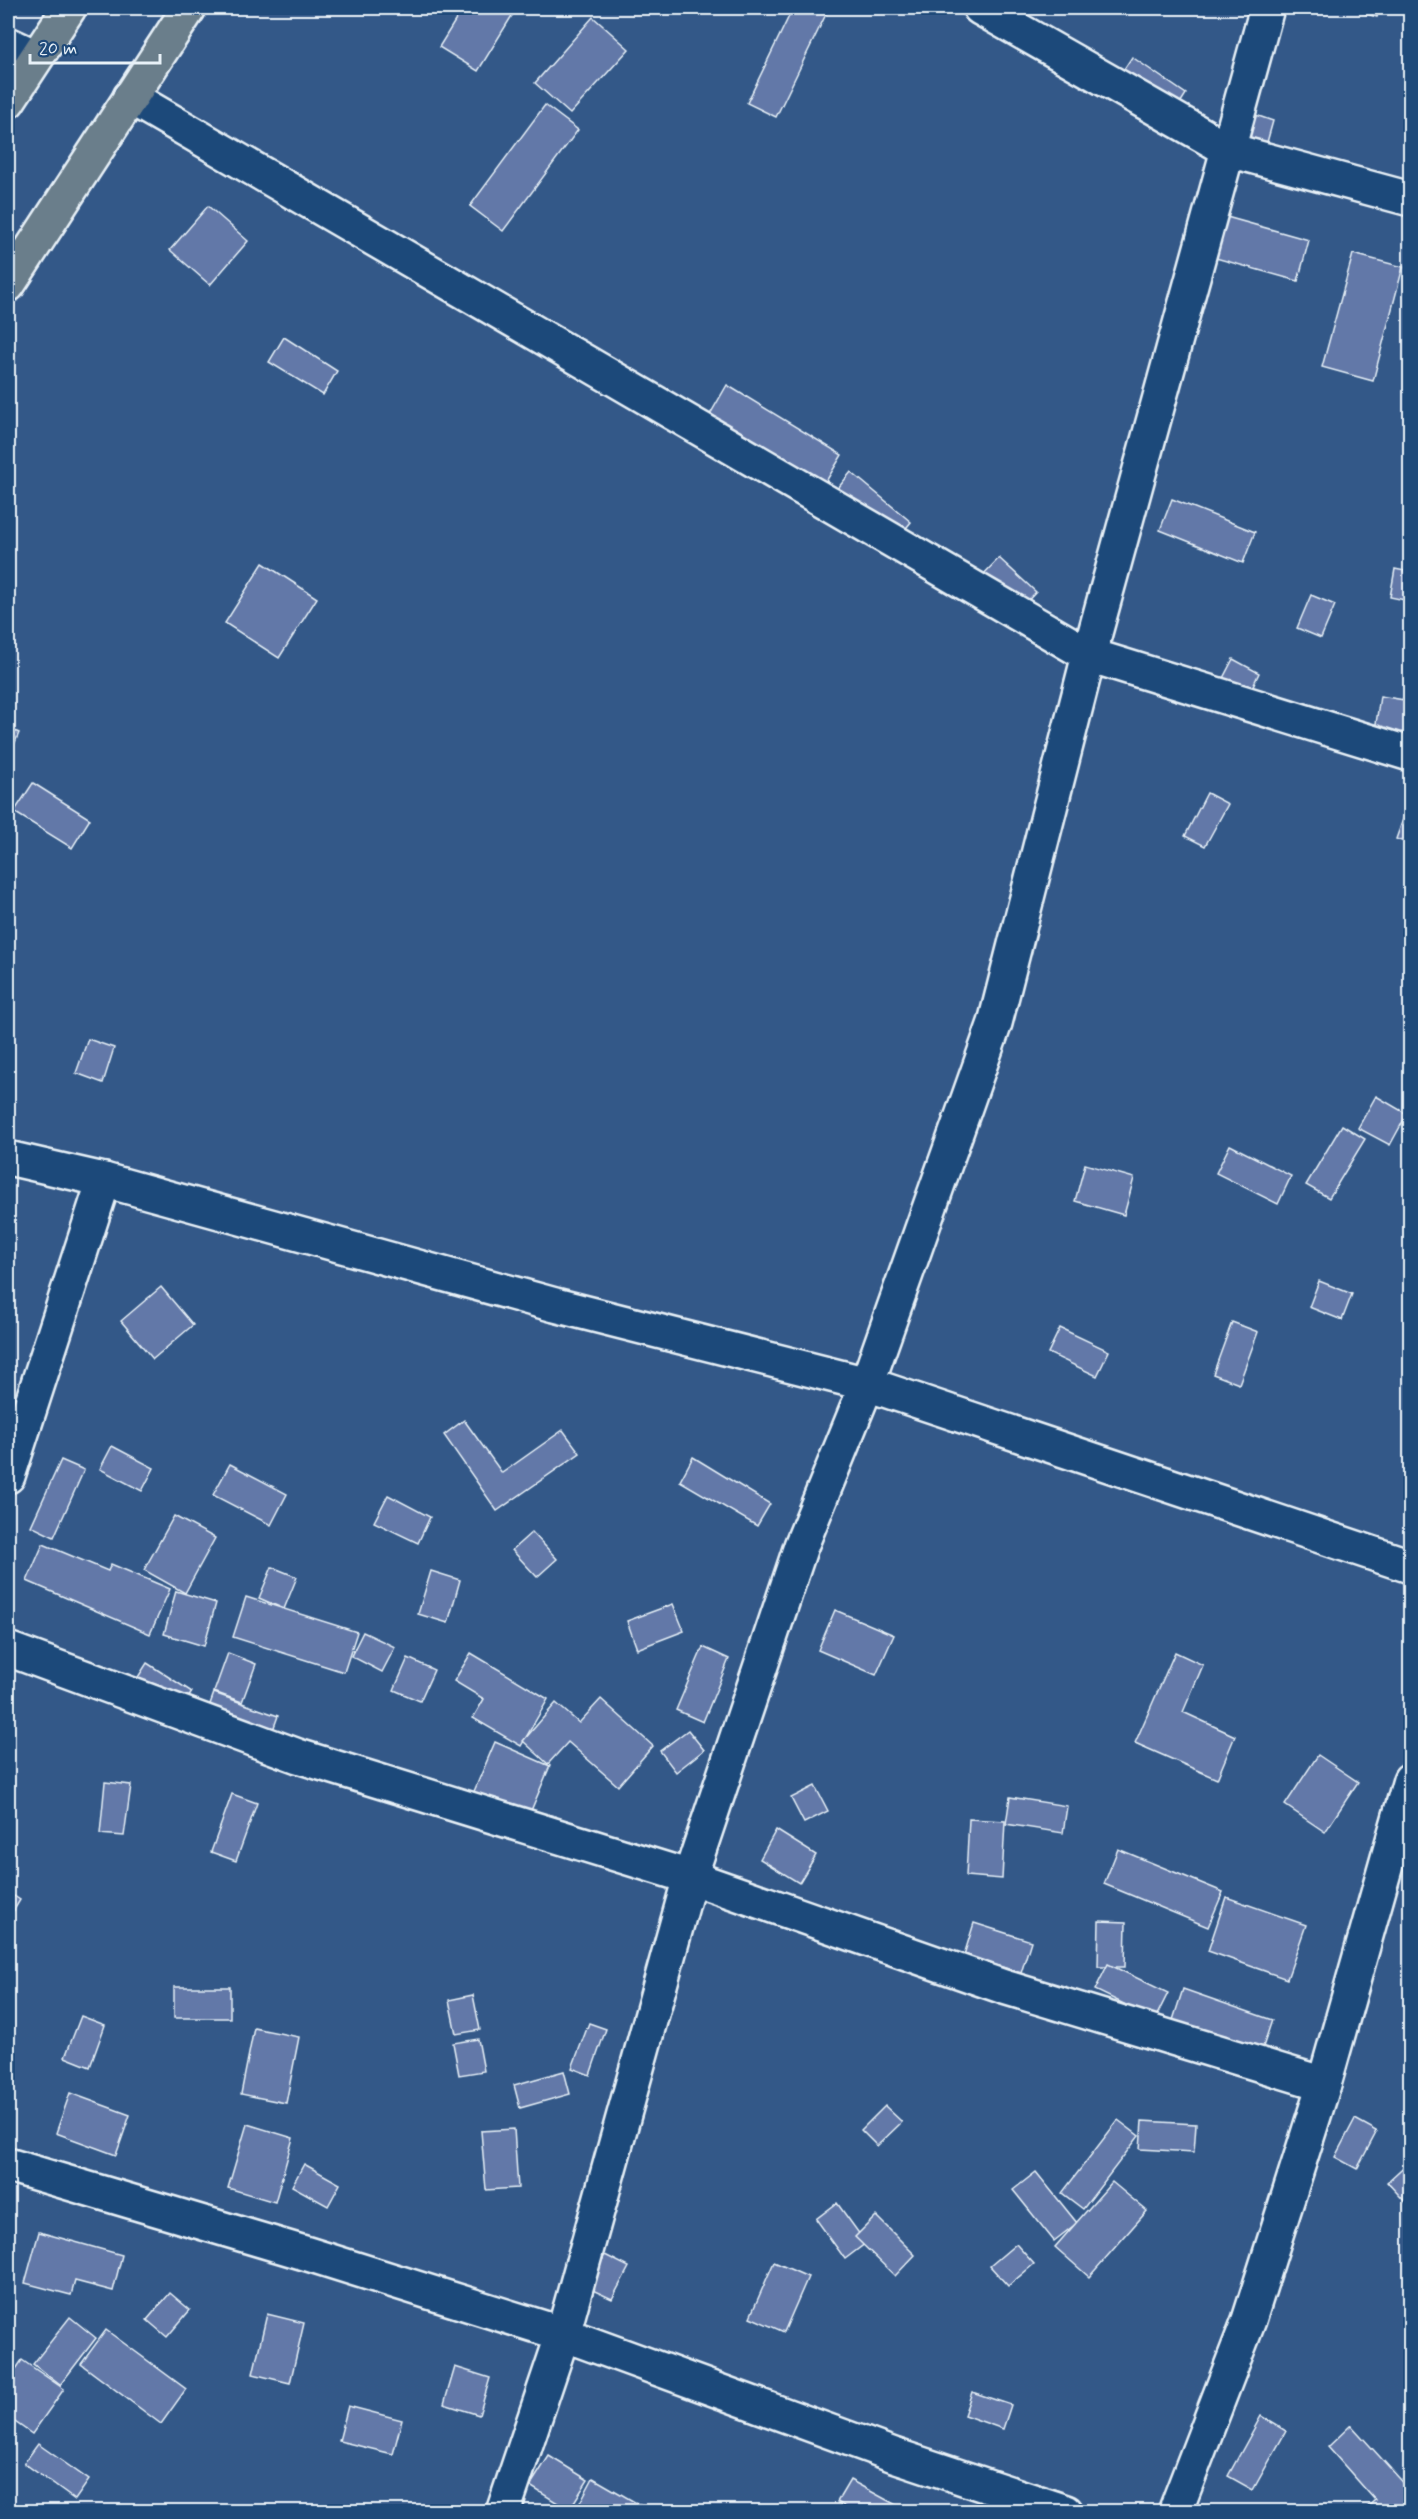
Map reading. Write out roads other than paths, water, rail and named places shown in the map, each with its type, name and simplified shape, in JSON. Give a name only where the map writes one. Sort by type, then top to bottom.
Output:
[{"type":"highway","points":[[8,101],[22,50],[69,8]]},
{"type":"highway","points":[[8,285],[189,8]]},
{"type":"street","points":[[980,8],[1229,150],[1410,199]]},
{"type":"street","points":[[503,2511],[563,2334],[690,1877],[801,1546],[867,1384],[995,1023],[1089,655],[1267,8]]},
{"type":"street","points":[[130,97],[1089,655],[1410,754]]},
{"type":"street","points":[[8,1158],[104,1180],[555,1305],[867,1384],[1410,1566]]},
{"type":"street","points":[[8,1476],[104,1180]]},
{"type":"street","points":[[8,1650],[297,1756],[690,1877],[1004,1987],[1324,2084]]},
{"type":"street","points":[[1175,2511],[1249,2320],[1324,2084],[1410,1780]]},
{"type":"street","points":[[8,2165],[308,2254],[563,2334],[894,2455],[1066,2511]]}]
